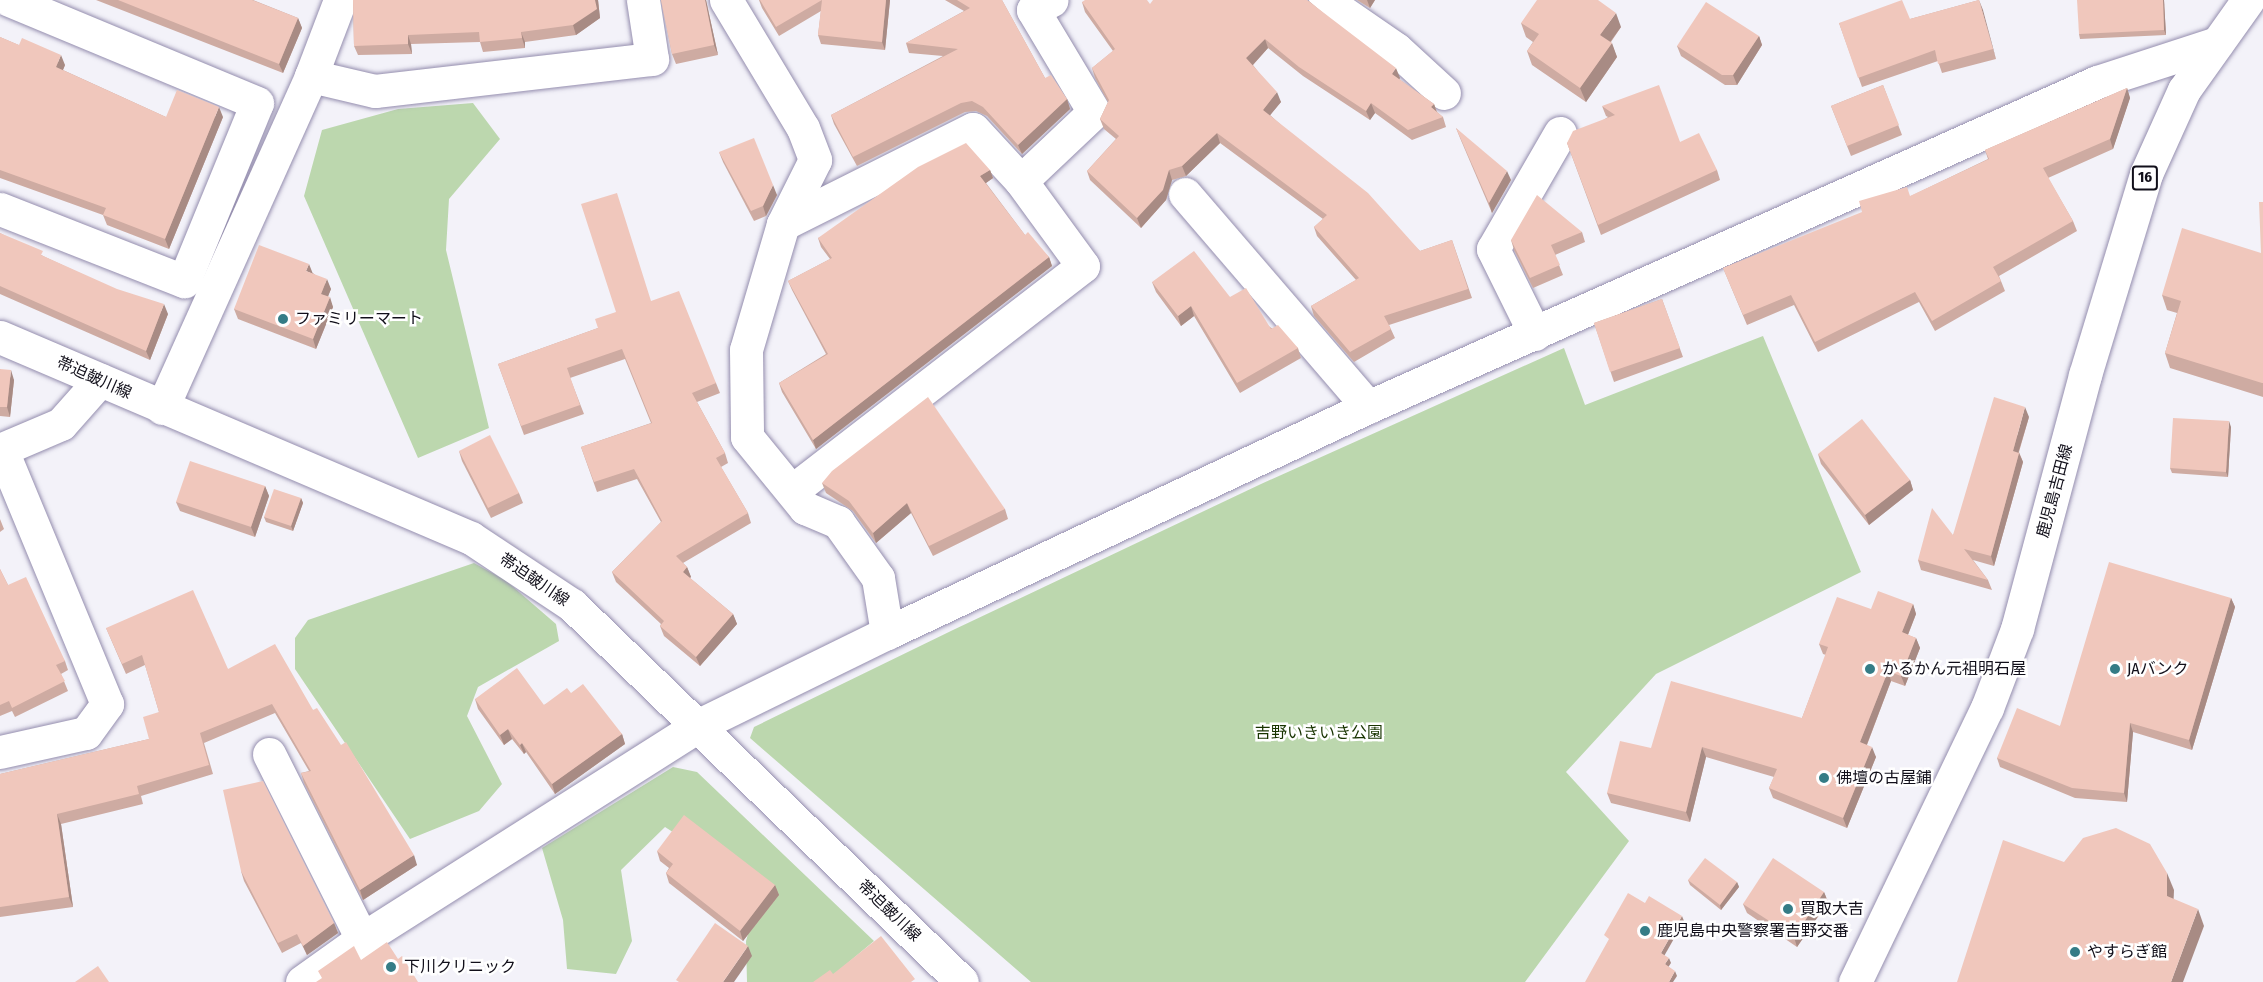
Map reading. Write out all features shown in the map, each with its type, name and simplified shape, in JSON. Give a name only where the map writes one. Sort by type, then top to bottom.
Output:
[{"type":"street","points":[[0,209],[184,281],[257,104],[9,0]]},
{"type":"street","points":[[162,408],[310,76],[340,0]]},
{"type":"street","points":[[310,76],[375,91],[652,59],[643,0]]},
{"type":"street","points":[[726,0],[803,128],[815,160],[783,224],[746,350],[747,437],[793,490],[805,508],[838,522],[878,578],[887,633]]},
{"type":"street","points":[[1021,181],[1094,112],[1033,10],[1052,0]]},
{"type":"street","points":[[1325,0],[1396,49],[1444,93]]},
{"type":"street","name":"鹿児島吉田線","points":[[1855,982],[1987,708],[2017,629],[2085,375],[2146,174],[2184,90],[2248,0]]},
{"type":"street","points":[[302,982],[362,939],[699,725],[887,633],[1368,406],[1535,334],[2097,82],[2217,43]]},
{"type":"street","points":[[783,224],[973,129],[1021,181],[1083,266],[793,490]]},
{"type":"street","points":[[1535,334],[1493,249],[1560,133]]},
{"type":"street","points":[[1185,194],[1368,406]]},
{"type":"street","name":"帯迫皷川線","points":[[0,337],[471,538],[572,605],[699,725],[962,982]]},
{"type":"street","points":[[0,752],[86,733],[107,704],[1,450],[61,424],[100,380]]},
{"type":"street","points":[[270,754],[362,939]]},
{"type":"green space","points":[[473,103],[500,139],[449,199],[446,250],[489,428],[418,458],[304,196],[322,130],[398,109]]},
{"type":"green space","name":"吉野いきいき公園","points":[[1763,336],[1861,572],[1656,674],[1566,772],[1629,841],[1525,982],[1031,982],[750,738],[754,727],[953,630],[1261,484],[1564,348],[1585,405]]},
{"type":"green space","points":[[474,563],[505,580],[556,624],[559,641],[478,687],[467,716],[502,784],[479,811],[410,839],[295,669],[295,638],[308,620]]},
{"type":"green space","points":[[673,767],[697,772],[874,941],[825,982],[747,982],[746,941],[761,889],[665,827],[621,870],[632,941],[616,974],[567,969],[563,920],[542,848]]},
{"type":"building","points":[[118,0],[252,0],[298,18],[279,64]]},
{"type":"building","points":[[353,0],[595,0],[597,9],[573,25],[521,32],[522,38],[480,42],[479,32],[408,35],[408,44],[354,46]]},
{"type":"building","points":[[661,0],[705,0],[714,45],[672,54]]},
{"type":"building","points":[[760,0],[822,0],[776,27]]},
{"type":"building","points":[[822,0],[886,0],[882,42],[818,35]]},
{"type":"building","points":[[957,0],[1002,0],[1045,78],[1051,75],[1067,99],[1018,145],[983,107],[972,101],[961,103],[853,157],[831,115],[958,49],[906,43],[970,8]]},
{"type":"building","points":[[1085,0],[1147,0],[1150,4],[1153,0],[1307,0],[1396,68],[1392,74],[1434,104],[1431,107],[1443,117],[1408,130],[1371,103],[1366,111],[1299,67],[1265,39],[1246,58],[1277,92],[1263,110],[1368,193],[1420,251],[1452,240],[1468,289],[1384,316],[1391,329],[1350,352],[1311,306],[1359,278],[1314,227],[1327,215],[1217,133],[1182,166],[1169,170],[1163,190],[1137,218],[1087,171],[1119,136],[1100,119],[1109,100],[1092,68],[1115,49],[1082,2]]},
{"type":"building","points":[[1537,0],[1598,0],[1616,13],[1600,35],[1612,43],[1580,88],[1527,51],[1539,34],[1521,23]]},
{"type":"building","points":[[1902,0],[1910,19],[1979,0],[1993,49],[1938,64],[1935,50],[1858,78],[1839,23]]},
{"type":"building","points":[[2077,0],[2163,0],[2164,30],[2079,34]]},
{"type":"building","points":[[1706,2],[1759,36],[1733,75],[1722,75],[1677,46]]},
{"type":"building","points":[[0,37],[19,45],[22,38],[61,55],[56,67],[166,117],[177,90],[219,107],[165,239],[103,215],[106,208],[0,170]]},
{"type":"building","points":[[1659,85],[1680,142],[1699,133],[1717,170],[1598,225],[1567,143],[1573,131],[1615,115],[1602,106]]},
{"type":"building","points":[[1883,85],[1899,125],[1847,146],[1831,106]]},
{"type":"building","points":[[2127,88],[2110,139],[2043,168],[2073,221],[1993,267],[2001,281],[1932,321],[1915,292],[1815,342],[1791,295],[1743,315],[1723,268],[1862,212],[1859,201],[1907,187],[1910,196],[1989,159],[1985,150]]},
{"type":"building","points":[[1456,128],[1507,171],[1489,203]]},
{"type":"building","points":[[754,138],[773,185],[763,206],[751,211],[719,152]]},
{"type":"building","points":[[966,143],[990,170],[980,176],[1025,235],[1028,232],[1049,257],[813,440],[779,383],[828,354],[788,281],[832,258],[818,238],[918,167]]},
{"type":"building","points":[[617,193],[651,301],[679,291],[716,383],[692,393],[725,453],[716,458],[748,513],[676,556],[687,567],[683,572],[733,614],[696,657],[660,626],[664,621],[612,572],[662,521],[634,469],[594,482],[581,447],[652,423],[622,349],[567,368],[580,405],[521,426],[498,364],[598,328],[595,319],[616,312],[581,204]]},
{"type":"building","points":[[1537,195],[1582,232],[1551,245],[1560,265],[1530,278],[1511,240]]},
{"type":"building","points":[[2259,202],[2263,202],[2263,383],[2165,353],[2181,301],[2162,295],[2182,228],[2261,253]]},
{"type":"building","points":[[0,233],[43,251],[41,255],[117,289],[164,304],[146,351],[0,286]]},
{"type":"building","points":[[259,245],[309,264],[306,271],[327,279],[321,294],[330,297],[313,339],[234,309]]},
{"type":"building","points":[[1194,251],[1230,297],[1246,288],[1271,329],[1278,325],[1298,348],[1237,383],[1191,306],[1178,316],[1152,282]]},
{"type":"building","points":[[1662,299],[1680,348],[1610,372],[1594,323]]},
{"type":"building","points":[[0,369],[11,370],[7,407],[0,407]]},
{"type":"building","points":[[928,397],[1005,509],[929,546],[907,503],[873,533],[849,501],[822,483],[832,471]]},
{"type":"building","points":[[1994,397],[2025,407],[2013,451],[2019,453],[1991,556],[1964,549],[1988,580],[1918,560],[1932,508],[1953,535]]},
{"type":"building","points":[[2173,418],[2229,421],[2226,472],[2170,468]]},
{"type":"building","points":[[1862,419],[1910,480],[1865,515],[1818,454]]},
{"type":"building","points":[[490,435],[519,493],[488,508],[459,451]]},
{"type":"building","points":[[190,461],[265,486],[251,527],[176,502]]},
{"type":"building","points":[[274,489],[301,498],[291,526],[264,517]]},
{"type":"building","points":[[2109,562],[2231,598],[2189,740],[2130,723],[2124,793],[2072,788],[1997,758],[2017,708],[2060,726]]},
{"type":"building","points":[[0,569],[8,585],[26,577],[65,661],[56,665],[65,681],[12,708],[9,701],[0,705]]},
{"type":"building","points":[[193,590],[228,669],[275,644],[313,710],[317,708],[341,745],[346,742],[414,855],[360,890],[301,773],[311,771],[272,704],[200,733],[209,765],[137,786],[139,794],[57,814],[69,897],[0,907],[0,774],[149,739],[143,717],[159,712],[142,655],[122,664],[106,628]]},
{"type":"building","points":[[1878,591],[1913,604],[1902,632],[1916,638],[1901,676],[1888,671],[1860,742],[1872,747],[1843,818],[1769,788],[1777,769],[1702,747],[1686,812],[1607,793],[1620,741],[1651,748],[1671,681],[1802,718],[1828,647],[1819,644],[1837,597],[1871,609]]},
{"type":"building","points":[[517,668],[544,705],[567,688],[571,693],[583,684],[622,734],[552,784],[522,743],[520,745],[508,729],[500,735],[475,699]]},
{"type":"building","points":[[263,781],[334,923],[303,946],[297,934],[278,943],[241,871],[223,790]]},
{"type":"building","points":[[684,815],[775,885],[740,931],[666,873],[673,864],[657,851]]},
{"type":"building","points":[[2116,828],[2150,844],[2167,873],[2167,896],[2198,909],[2171,982],[1957,982],[2003,840],[2064,862],[2083,838]]},
{"type":"building","points":[[1705,858],[1737,882],[1720,905],[1688,880]]},
{"type":"building","points":[[1773,858],[1824,892],[1794,937],[1743,904]]},
{"type":"building","name":"鹿児島中央警察署吉野交番","points":[[1628,893],[1645,903],[1649,896],[1682,916],[1661,953],[1669,958],[1665,964],[1675,971],[1669,982],[1585,982],[1609,939],[1604,935]]},
{"type":"building","points":[[715,923],[748,946],[723,982],[679,982],[676,980]]},
{"type":"building","points":[[881,936],[915,979],[911,982],[813,982],[830,970],[833,974]]},
{"type":"building","points":[[387,942],[398,959],[402,956],[418,982],[316,982],[322,978],[318,971],[354,946],[361,960]]},
{"type":"building","points":[[98,966],[109,982],[75,982]]},
{"type":"place","name":"ファミリーマート","points":[[283,319]]},
{"type":"place","name":"かるかん元祖明石屋","points":[[1870,669]]},
{"type":"place","name":"JAバンク","points":[[2115,669]]},
{"type":"place","name":"佛壇の古屋鋪","points":[[1824,778]]},
{"type":"place","name":"買取大吉","points":[[1788,909]]},
{"type":"place","name":"鹿児島中央警察署吉野交番","points":[[1645,931]]},
{"type":"place","name":"やすらぎ館","points":[[2075,952]]},
{"type":"place","name":"下川クリニック","points":[[391,967]]}]
